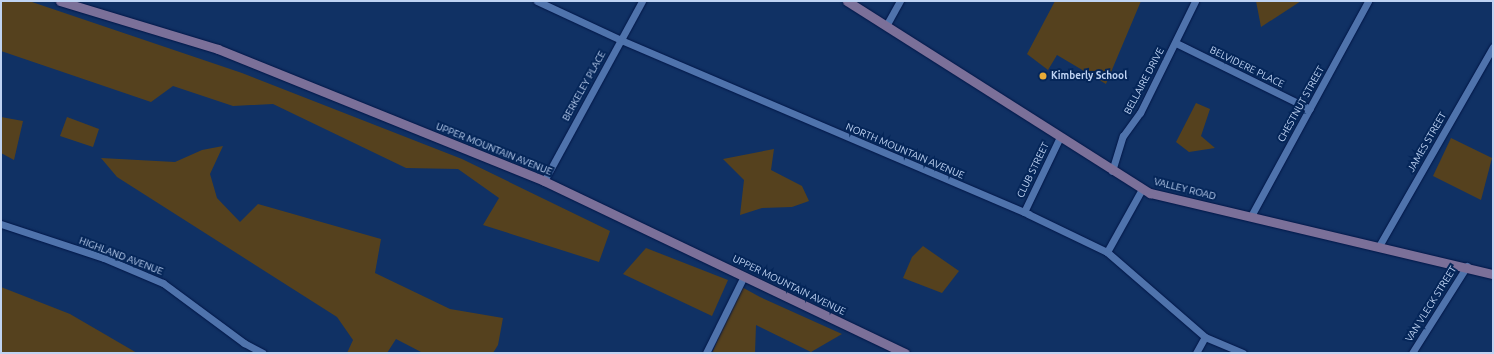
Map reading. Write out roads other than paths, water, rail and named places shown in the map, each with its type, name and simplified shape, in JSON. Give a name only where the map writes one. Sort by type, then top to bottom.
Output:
[{"type":"street","name":"UPPER MOUNTAIN AVENUE","points":[[60,1],[218,49],[544,181],[905,353]]},
{"type":"street","name":"NORTH MOUNTAIN AVENUE","points":[[537,1],[621,40],[1024,212],[1107,252],[1205,337],[1242,353]]},
{"type":"street","name":"BERKELEY PLACE","points":[[544,181],[642,1]]},
{"type":"street","name":"VALLEY ROAD","points":[[847,1],[1142,189],[1467,266],[1493,274]]},
{"type":"street","points":[[886,26],[900,1]]},
{"type":"street","name":"BELLAIRE DRIVE","points":[[1112,171],[1123,136],[1140,113],[1176,43],[1195,1]]},
{"type":"street","name":"CHESTNUT STREET","points":[[1251,216],[1368,1]]},
{"type":"street","name":"BELVIDERE PLACE","points":[[1176,43],[1310,109]]},
{"type":"street","name":"JAMES STREET","points":[[1379,246],[1493,47]]},
{"type":"street","name":"CLUB STREET","points":[[1024,212],[1060,137]]},
{"type":"street","points":[[1107,252],[1142,189]]},
{"type":"street","name":"HIGHLAND AVENUE","points":[[1,224],[104,258],[163,283],[244,343],[263,353]]},
{"type":"street","name":"VAN VLECK STREET","points":[[1412,353],[1467,266]]},
{"type":"street","points":[[706,353],[744,276]]},
{"type":"street","points":[[1196,353],[1205,337]]},
{"type":"place","name":"Kimberly School","points":[[1043,76]]}]
